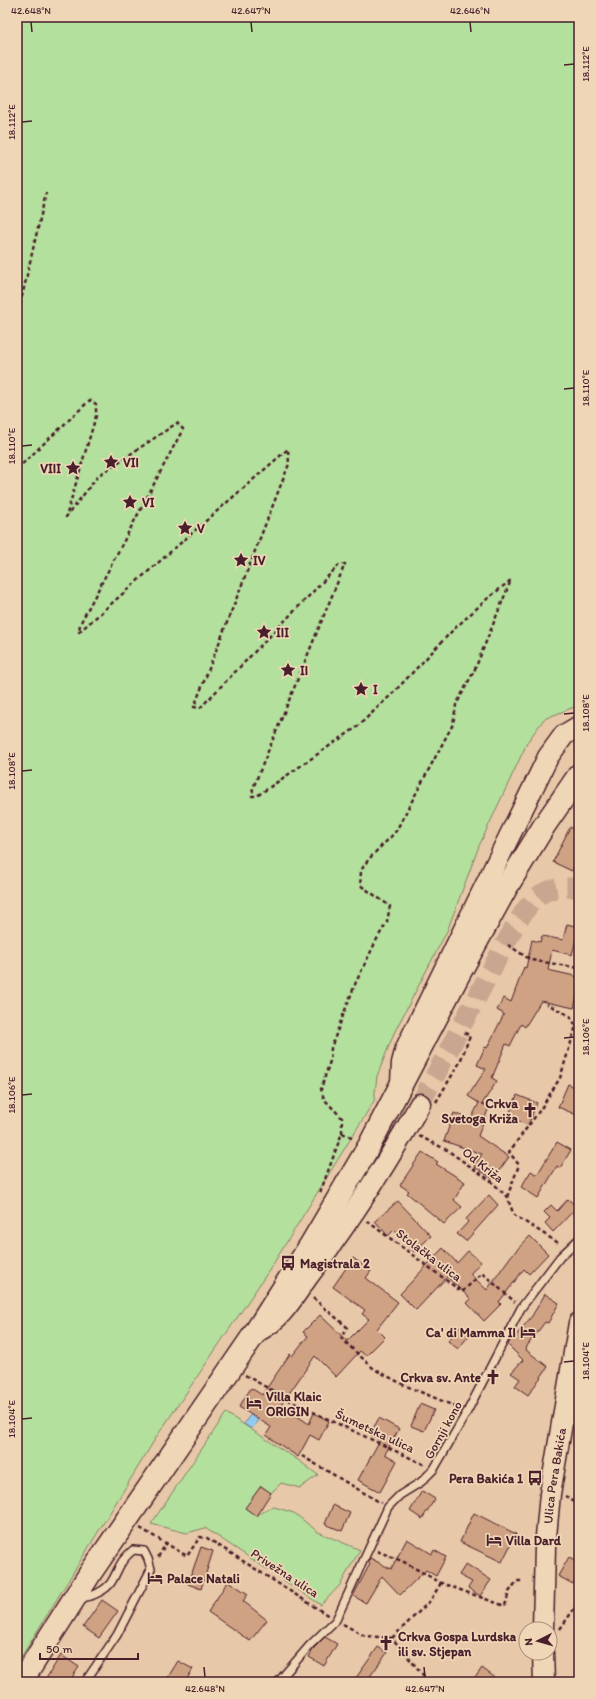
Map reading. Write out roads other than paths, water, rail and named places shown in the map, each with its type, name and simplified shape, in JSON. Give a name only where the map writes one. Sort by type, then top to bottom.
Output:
[{"type":"main road","points":[[401,1088],[402,1063],[406,1048],[548,757],[564,736],[579,726]]},
{"type":"main road","points":[[21,1682],[76,1596],[95,1582],[126,1519],[255,1333],[345,1188],[401,1088],[459,974],[506,888],[544,826],[579,775]]},
{"type":"main road","points":[[255,1333],[273,1322],[309,1275],[427,1105]]},
{"type":"main road","name":"Ulica Pera Bakića","points":[[549,1621],[545,1547],[550,1494],[579,1323]]},
{"type":"main road","points":[[543,1661],[544,1682]]},
{"type":"lane","name":"Gornji kono","points":[[278,1682],[310,1645],[336,1620],[388,1507],[400,1495],[421,1482],[434,1469],[467,1412],[521,1308],[560,1257],[579,1239]]},
{"type":"lane","points":[[85,1682],[117,1634],[151,1569],[144,1551],[133,1550],[124,1557],[112,1582],[95,1582]]},
{"type":"water","points":[[250,1415],[258,1420],[252,1429],[244,1424]]},
{"type":"tunnel","points":[[420,1104],[512,931],[525,910],[538,896],[545,892],[554,889],[579,888]]},
{"type":"place","name":"VII","points":[[111,462]]},
{"type":"place","name":"VIII","points":[[73,468]]},
{"type":"place","name":"VI","points":[[130,502]]},
{"type":"place","name":"V","points":[[185,528]]},
{"type":"place","name":"IV","points":[[241,560]]},
{"type":"place","name":"III","points":[[264,632]]},
{"type":"place","name":"II","points":[[288,670]]},
{"type":"place","name":"I","points":[[361,689]]},
{"type":"place","name":"Crkva Svetoga Križa","points":[[530,1110]]},
{"type":"place","name":"Magistrala 2","points":[[288,1263]]},
{"type":"place","name":"Ca' di Mamma II","points":[[528,1332]]},
{"type":"place","name":"Crkva sv. Ante","points":[[493,1377]]},
{"type":"place","name":"Villa Klaic ORIGIN","points":[[254,1403]]},
{"type":"place","name":"Pera Bakića 1","points":[[535,1478]]},
{"type":"place","name":"Villa Dard","points":[[494,1540]]},
{"type":"place","name":"Palace Natali","points":[[155,1578]]},
{"type":"place","name":"Crkva Gospa Lurdska ili sv. Stjepan","points":[[386,1643]]}]
